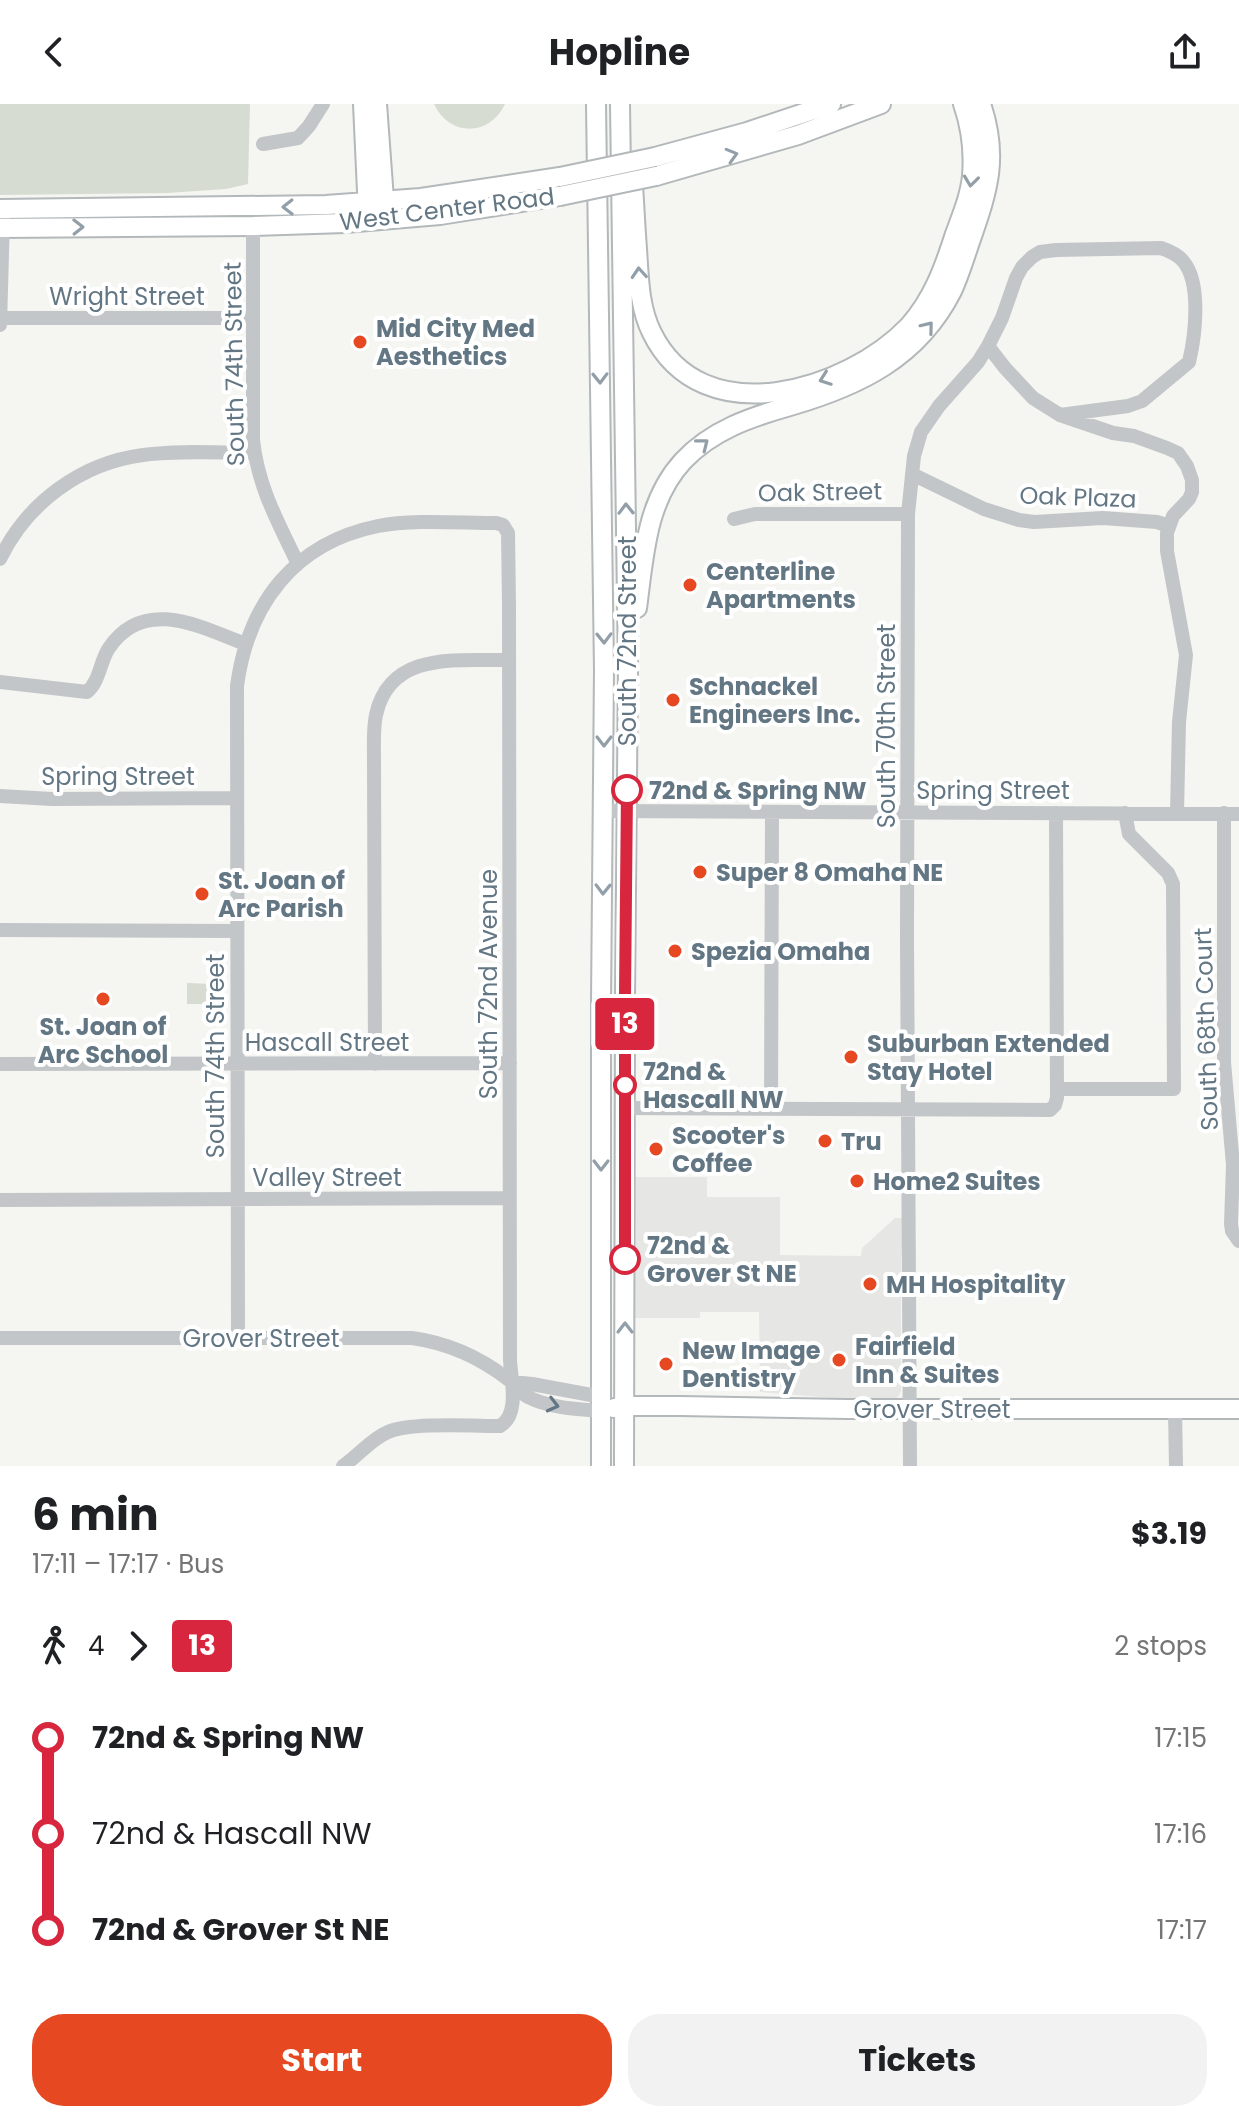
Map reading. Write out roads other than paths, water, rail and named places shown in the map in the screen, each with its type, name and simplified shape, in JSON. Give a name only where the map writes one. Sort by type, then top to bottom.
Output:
[{"type":"main road","points":[[363,104],[376,211]]},
{"type":"main road","points":[[376,211],[377,104]]},
{"type":"main road","points":[[583,104],[599,312]]},
{"type":"main road","name":"South 72nd Street","points":[[596,104],[604,811],[601,1466]]},
{"type":"main road","name":"South 72nd Street","points":[[620,104],[628,670],[624,1466]]},
{"type":"main road","points":[[627,104],[639,286],[649,326],[666,354],[693,378],[733,393],[755,394],[811,384],[856,366],[896,338],[923,307],[941,276],[970,190],[972,148],[963,104]]},
{"type":"main road","name":"West Center Road","points":[[1,219],[256,207],[440,215],[560,196],[656,166],[831,104]]},
{"type":"main road","name":"West Center Road","points":[[1,219],[253,226],[376,211],[560,177],[656,166],[798,135],[881,104]]},
{"type":"main road","points":[[628,670],[650,519],[663,489],[684,460],[712,437],[738,423],[835,392],[871,376],[910,347],[940,312],[956,281],[988,189],[990,146],[981,104]]},
{"type":"main road","points":[[601,1088],[615,1104],[625,1108]]},
{"type":"main road","name":"Grover Street","points":[[602,1404],[909,1409],[1239,1409]]},
{"type":"street","points":[[263,144],[298,138],[323,104]]},
{"type":"street","points":[[0,327],[1,219]]},
{"type":"street","name":"South 74th Street","points":[[238,1338],[237,686],[245,644],[255,620],[266,599],[298,564],[261,484],[254,453],[253,226]]},
{"type":"street","points":[[912,474],[915,448],[927,421],[978,362],[1002,318],[1016,278],[1032,257],[1040,252],[1056,250],[1161,248],[1174,253],[1182,260],[1193,282],[1194,337],[1189,362],[1142,401],[1060,415]]},
{"type":"street","name":"Wright Street","points":[[0,318],[253,318]]},
{"type":"street","points":[[988,346],[1033,398],[1060,415],[1174,451],[1187,466],[1193,483],[1189,499],[1173,516],[1167,533],[1167,551],[1186,655],[1179,722],[1177,813]]},
{"type":"street","points":[[0,559],[33,510],[67,483],[89,471],[146,454],[254,453]]},
{"type":"street","name":"South 70th Street","points":[[910,1466],[907,939],[908,514],[912,474]]},
{"type":"street","name":"Oak Plaza","points":[[912,474],[984,509],[1019,520],[1103,518],[1157,522],[1169,526]]},
{"type":"street","name":"Oak Street","points":[[734,519],[755,514],[908,514]]},
{"type":"street","name":"South 72nd Avenue","points":[[298,564],[332,542],[378,526],[496,523],[507,528],[508,533],[512,1405],[509,1421],[500,1426],[397,1429],[383,1435],[343,1466]]},
{"type":"street","points":[[0,682],[87,692],[95,683],[105,654],[119,636],[136,625],[162,618],[184,621],[245,644]]},
{"type":"street","points":[[375,1064],[375,722],[381,700],[391,684],[424,663],[509,660]]},
{"type":"street","name":"Spring Street","points":[[0,796],[52,799],[237,798]]},
{"type":"street","name":"Spring Street","points":[[604,811],[1231,814]]},
{"type":"street","points":[[771,1109],[772,812]]},
{"type":"street","points":[[625,1108],[1050,1110],[1057,1102],[1056,813]]},
{"type":"street","points":[[1057,1089],[1174,1089],[1172,880],[1131,838],[1126,829],[1125,813]]},
{"type":"street","name":"South 68th Court","points":[[1231,814],[1224,1070],[1233,1165],[1231,1224],[1239,1241]]},
{"type":"street","points":[[0,930],[237,931]]},
{"type":"street","name":"Hascall Street","points":[[0,1064],[510,1063]]},
{"type":"street","name":"Valley Street","points":[[0,1200],[510,1198]]},
{"type":"street","name":"Grover Street","points":[[0,1338],[399,1337],[426,1340],[475,1357],[512,1382],[532,1384],[602,1404]]},
{"type":"street","points":[[1175,1410],[1176,1466]]},
{"type":"place","name":"Mid City Med Aesthetics","points":[[360,342]]},
{"type":"place","name":"Centerline Apartments","points":[[690,585]]},
{"type":"place","name":"Schnackel Engineers Inc.","points":[[673,700]]},
{"type":"place","name":"72nd & Spring NW","points":[[627,790]]},
{"type":"place","name":"Super 8 Omaha NE","points":[[700,872]]},
{"type":"place","name":"St. Joan of Arc Parish","points":[[202,894]]},
{"type":"place","name":"Spezia Omaha","points":[[675,951]]},
{"type":"place","name":"St. Joan of Arc School","points":[[103,999]]},
{"type":"place","name":"Suburban Extended Stay Hotel","points":[[851,1057]]},
{"type":"place","name":"72nd & Hascall NW","points":[[625,1085]]},
{"type":"place","name":"Tru","points":[[825,1141]]},
{"type":"place","name":"Scooter's Coffee","points":[[656,1149]]},
{"type":"place","name":"Home2 Suites","points":[[857,1181]]},
{"type":"place","name":"72nd & Grover St NE","points":[[625,1259]]},
{"type":"place","name":"MH Hospitality","points":[[870,1284]]},
{"type":"place","name":"Fairfield Inn & Suites","points":[[839,1360]]},
{"type":"place","name":"New Image Dentistry","points":[[666,1364]]}]
